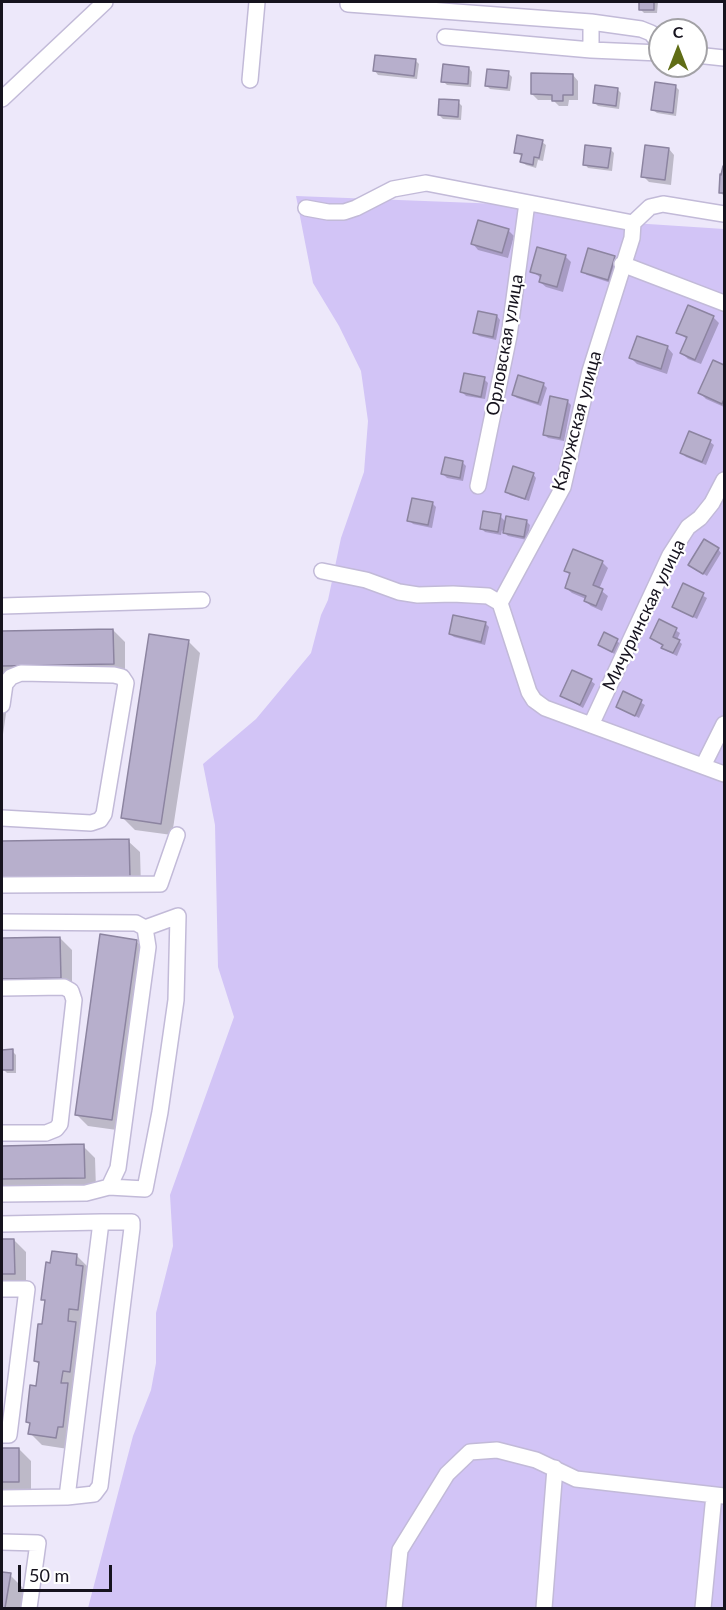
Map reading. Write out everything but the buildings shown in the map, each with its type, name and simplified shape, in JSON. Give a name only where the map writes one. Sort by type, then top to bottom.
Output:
[{"type":"street","points":[[2,99],[105,2]]},
{"type":"street","points":[[250,80],[257,2]]},
{"type":"street","points":[[348,4],[591,22],[648,32]]},
{"type":"street","points":[[591,22],[591,50]]},
{"type":"street","points":[[445,37],[591,50],[648,52]]},
{"type":"street","points":[[708,56],[724,58]]},
{"type":"street","points":[[306,208],[344,212],[393,189],[426,183],[633,223],[650,207],[663,204],[724,214]]},
{"type":"street","name":"Орловская улица","points":[[478,486],[509,336],[527,203]]},
{"type":"street","name":"Калужская улица","points":[[500,603],[563,487],[590,371],[632,238],[633,223]]},
{"type":"street","points":[[622,264],[724,303]]},
{"type":"street","name":"Мичуринская улица","points":[[591,725],[670,555],[688,527],[700,518],[712,503],[724,480]]},
{"type":"street","points":[[322,571],[366,580],[399,592],[418,595],[488,596],[500,603],[534,700],[545,708],[724,774]]},
{"type":"street","points":[[2,606],[202,600]]},
{"type":"street","points":[[2,705],[5,684],[11,677],[21,673],[114,675],[122,677],[126,683],[104,814],[100,820],[91,823],[2,818]]},
{"type":"street","points":[[703,766],[724,724]]},
{"type":"street","points":[[2,885],[160,884],[177,835]]},
{"type":"street","points":[[2,922],[136,923],[145,928],[178,916],[176,1000],[160,1112],[145,1189],[109,1187],[86,1194],[2,1194]]},
{"type":"street","points":[[109,1187],[117,1168],[121,1145],[148,947],[145,928]]},
{"type":"street","points":[[2,988],[64,987],[71,991],[74,1000],[60,1124],[56,1130],[46,1133],[2,1133]]},
{"type":"street","points":[[67,1497],[101,1222]]},
{"type":"street","points":[[2,1224],[132,1222],[100,1486],[94,1494],[67,1497],[2,1498]]},
{"type":"street","points":[[2,1289],[27,1289],[9,1435],[2,1435]]},
{"type":"street","points":[[394,1608],[400,1550],[447,1474],[470,1452],[497,1450],[536,1460],[576,1479],[719,1495],[703,1608]]},
{"type":"street","points":[[544,1608],[555,1468]]},
{"type":"street","points":[[2,1542],[38,1543],[30,1608]]},
{"type":"shaded area","points":[[296,196],[527,205],[633,223],[724,229],[724,1608],[88,1608],[133,1436],[151,1390],[156,1363],[156,1313],[173,1246],[170,1195],[234,1017],[218,967],[215,825],[203,764],[256,719],[311,653],[321,615],[328,600],[341,538],[364,472],[368,421],[361,371],[339,326],[313,283]]}]
